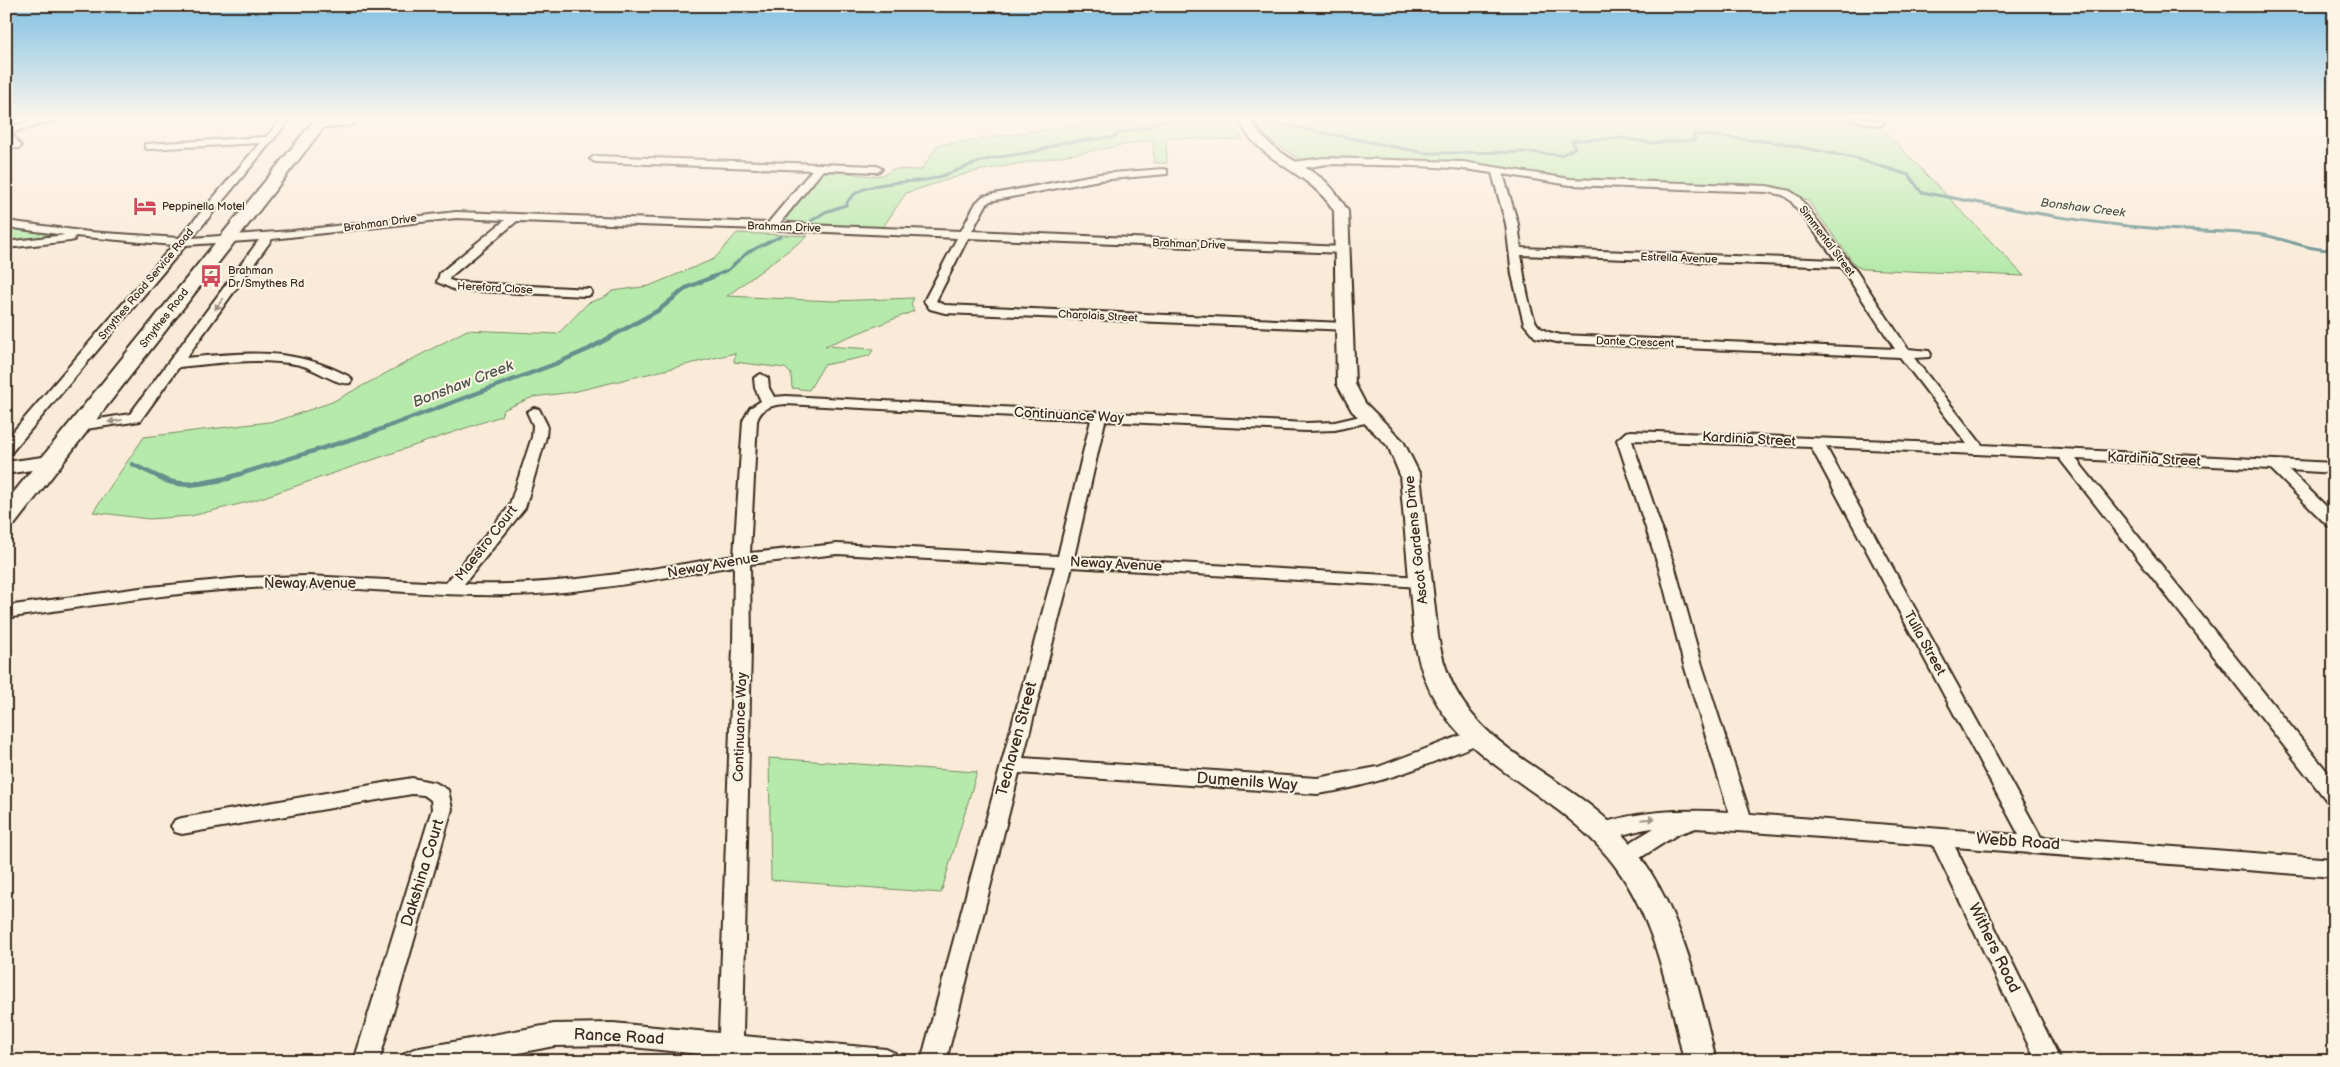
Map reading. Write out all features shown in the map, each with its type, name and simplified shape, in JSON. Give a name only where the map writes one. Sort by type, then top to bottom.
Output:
[{"type":"main road","name":"Smythes Road","points":[[6,519],[284,168]]},
{"type":"street","name":"Smythes Road Service Road","points":[[6,450],[244,168]]},
{"type":"street","points":[[814,168],[876,169]]},
{"type":"street","points":[[770,227],[819,168]]},
{"type":"street","name":"Ascot Gardens Drive","points":[[1298,168],[1318,181],[1336,202],[1342,214],[1346,387],[1358,407],[1392,439],[1405,460],[1410,474],[1428,650],[1432,668],[1444,695],[1475,737],[1496,755],[1559,798],[1601,832]]},
{"type":"street","name":"Simmental Street","points":[[1486,168],[1570,182],[1782,192],[1794,198],[1843,264],[1858,275],[1904,353],[1978,449]]},
{"type":"street","name":"Dante Crescent","points":[[1496,169],[1510,216],[1518,275],[1530,324],[1536,332],[1547,337],[1924,354]]},
{"type":"street","points":[[964,235],[982,202],[990,197],[1104,176],[1163,172]]},
{"type":"street","name":"Brahman Drive","points":[[226,239],[456,215],[1343,250]]},
{"type":"street","name":"Hereford Close","points":[[515,217],[444,276],[443,282],[455,286],[586,292]]},
{"type":"street","points":[[6,224],[89,235],[181,242],[226,239]]},
{"type":"street","points":[[6,245],[45,242],[89,235]]},
{"type":"street","name":"Charolais Street","points":[[964,235],[930,298],[931,303],[937,307],[1344,327]]},
{"type":"street","points":[[78,426],[135,418],[268,236]]},
{"type":"street","name":"Estrella Avenue","points":[[1514,251],[1843,264]]},
{"type":"street","points":[[175,364],[244,357],[284,358],[319,365],[345,380]]},
{"type":"street","points":[[761,378],[762,390],[769,402]]},
{"type":"street","name":"Continuance Way","points":[[730,1053],[742,646],[742,559],[751,416],[757,408],[769,402],[789,400],[1314,427],[1335,426],[1369,418]]},
{"type":"street","name":"Maestro Court","points":[[451,588],[517,508],[539,437],[540,425],[534,412]]},
{"type":"street","name":"Techaven Street","points":[[933,1061],[1065,561],[1099,417]]},
{"type":"street","name":"Kardinia Street","points":[[1742,822],[1693,665],[1667,568],[1624,440],[1631,435],[1648,434],[1978,449],[2334,468]]},
{"type":"street","name":"Tulla Street","points":[[1816,443],[2034,843]]},
{"type":"street","points":[[2064,454],[2334,795]]},
{"type":"street","points":[[6,468],[50,462]]},
{"type":"street","points":[[2275,465],[2334,523]]},
{"type":"street","name":"Neway Avenue","points":[[6,612],[170,589],[237,583],[308,581],[451,588],[531,589],[597,584],[742,559],[805,551],[856,550],[1422,582]]},
{"type":"street","name":"Dumenils Way","points":[[1010,765],[1318,786],[1354,782],[1382,775],[1475,737]]},
{"type":"street","name":"Dakshina Court","points":[[182,826],[412,786],[429,788],[441,796],[442,809],[366,1061]]},
{"type":"street","name":"Webb Road","points":[[1601,832],[1628,821],[1643,819],[1742,822],[2034,843],[2334,868]]},
{"type":"street","name":"Webb Road","points":[[1624,857],[1671,828],[1701,820]]},
{"type":"street","points":[[1601,832],[1624,857],[1658,913],[1673,948],[1700,1061]]},
{"type":"street","name":"Withers Road","points":[[1939,836],[2049,1061]]},
{"type":"street","name":"Rance Road","points":[[414,1061],[554,1035],[613,1034],[730,1053],[886,1061]]},
{"type":"green space","points":[[923,168],[996,168],[972,172],[906,193],[883,227],[793,224],[785,219],[823,173],[840,172],[879,176],[886,174],[892,169],[921,170]]},
{"type":"green space","points":[[1503,168],[1920,168],[2024,276],[1863,269],[1856,266],[1808,201],[1793,192],[1775,188],[1570,179]]},
{"type":"green space","points":[[6,226],[70,235],[6,243]]},
{"type":"green space","points":[[737,233],[808,236],[727,296],[833,301],[914,298],[911,304],[914,311],[825,346],[874,349],[869,356],[824,365],[809,390],[792,388],[791,374],[785,368],[734,362],[735,353],[573,392],[533,397],[503,410],[501,416],[252,501],[191,516],[149,519],[93,512],[144,437],[277,421],[332,402],[467,330],[558,334],[588,303],[605,297],[613,291],[649,286],[714,259]]},
{"type":"green space","points":[[769,758],[977,772],[941,893],[771,880]]},
{"type":"waterway","name":"Bonshaw Creek","points":[[811,221],[825,212],[846,205],[860,191],[871,187],[931,179],[963,168]]},
{"type":"waterway","name":"Bonshaw Creek","points":[[1886,168],[1909,175],[1921,192],[2035,213],[2092,222],[2150,228],[2256,234],[2313,248],[2334,250]]},
{"type":"waterway","name":"Bonshaw Creek","points":[[712,277],[728,270],[748,252],[781,236]]},
{"type":"waterway","name":"Bonshaw Creek","points":[[224,479],[368,434],[555,364],[589,349],[659,310],[686,288],[715,276]]},
{"type":"waterway","name":"Bonshaw Creek","points":[[132,464],[163,479]]},
{"type":"waterway","name":"Bonshaw Creek","points":[[224,479],[229,478]]},
{"type":"waterway","name":"Bonshaw Creek","points":[[163,479],[186,484],[224,479]]},
{"type":"place","name":"Peppinella Motel","points":[[145,206]]},
{"type":"place","name":"Brahman Dr/Smythes Rd","points":[[211,276]]}]
